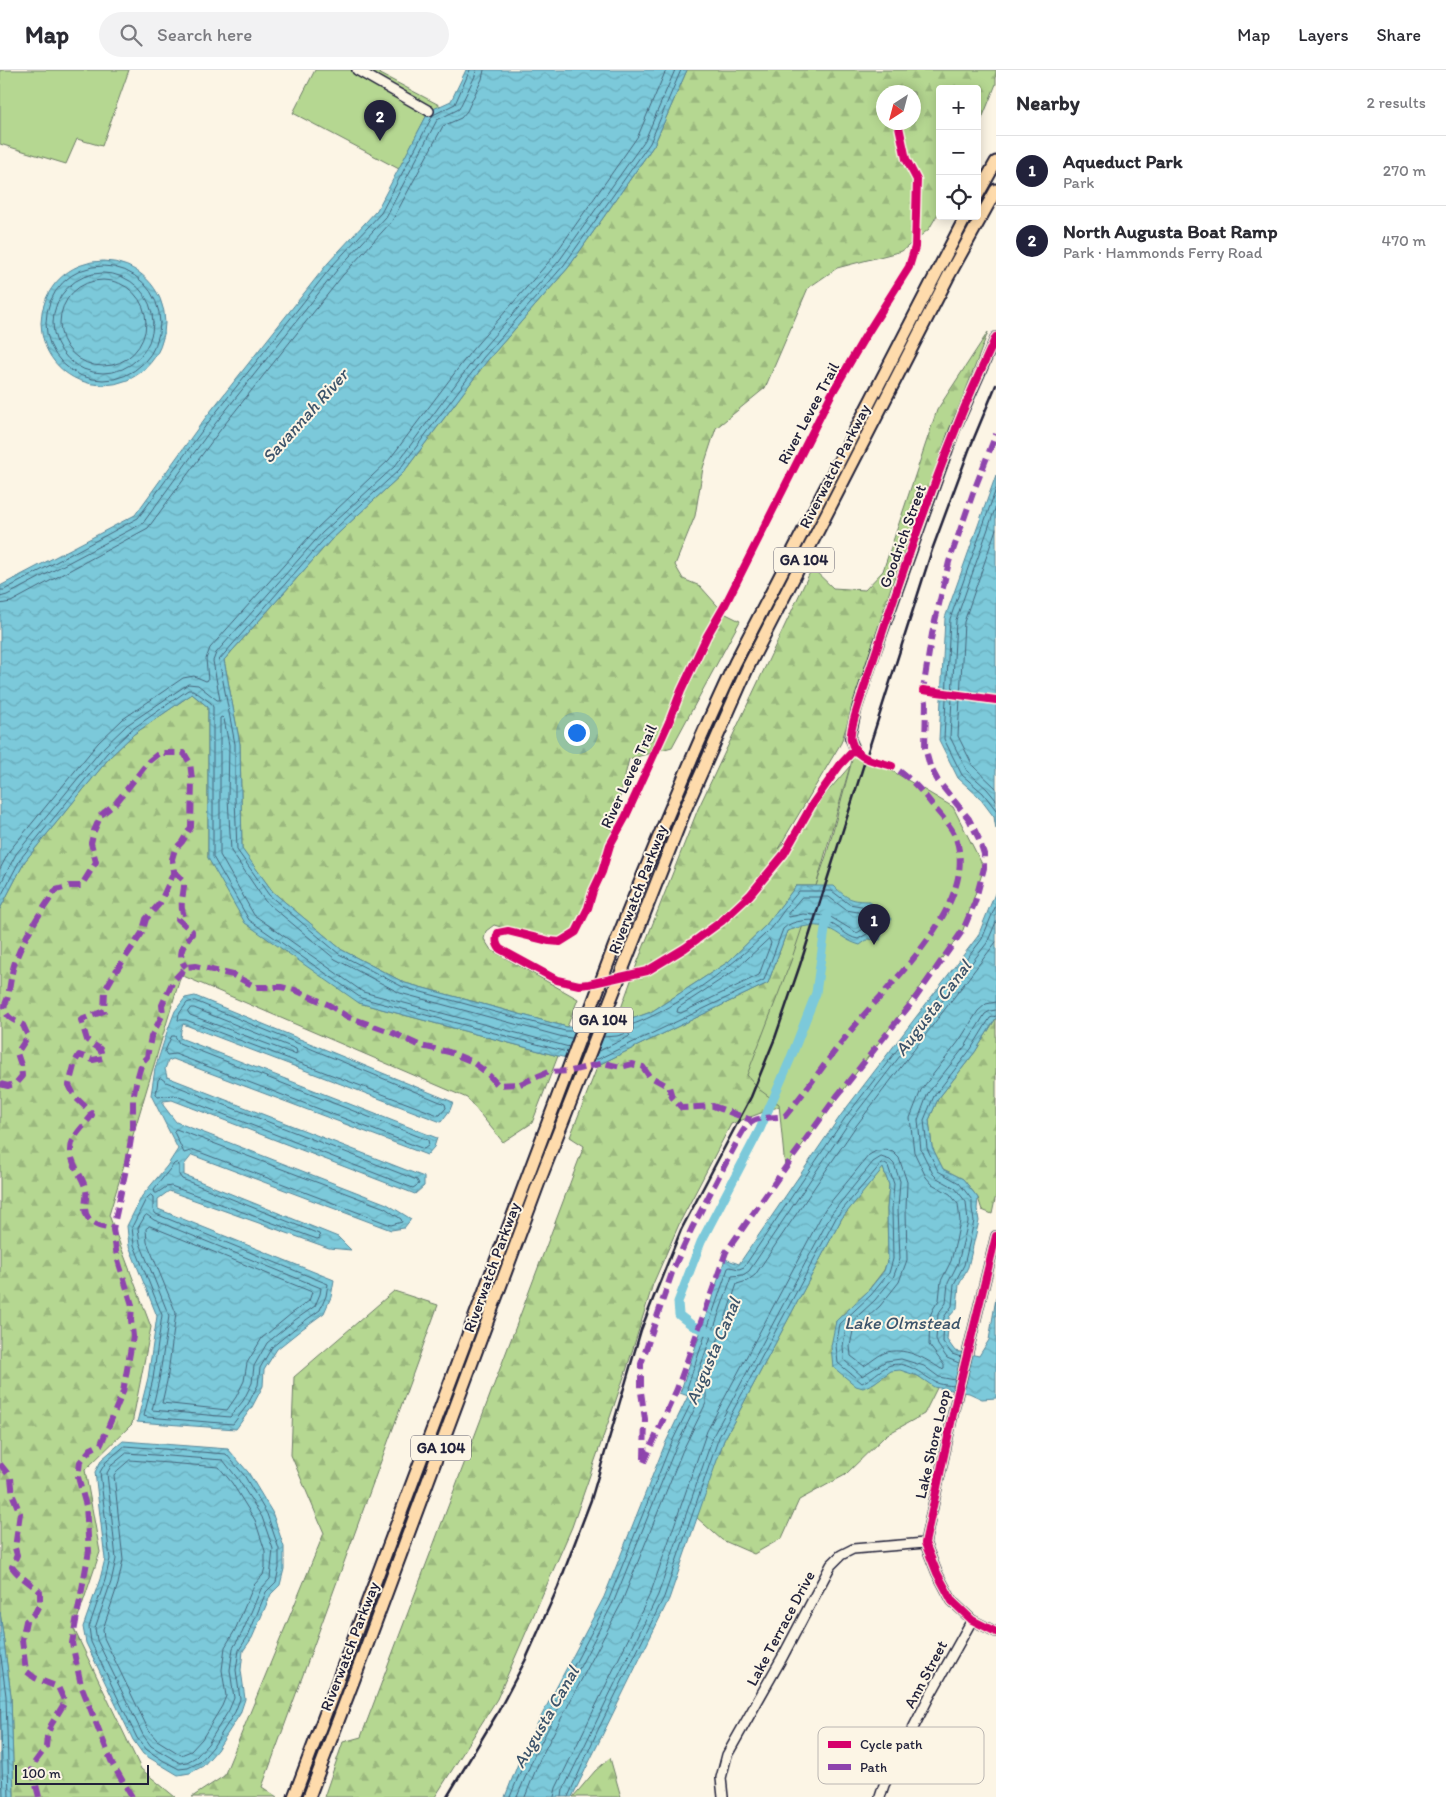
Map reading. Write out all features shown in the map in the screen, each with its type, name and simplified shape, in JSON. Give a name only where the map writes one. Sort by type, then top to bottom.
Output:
[{"type":"main road","points":[[981,189],[996,162]]},
{"type":"main road","name":"Riverwatch Parkway","points":[[309,1797],[540,1182],[685,810],[748,667],[948,277],[996,190]]},
{"type":"main road","name":"Riverwatch Parkway","points":[[294,1797],[555,1102],[661,828],[731,671],[964,220]]},
{"type":"street","points":[[362,71],[430,111]]},
{"type":"street","name":"Goodrich Street","points":[[855,749],[850,738],[857,708],[876,651],[955,430],[996,337]]},
{"type":"street","name":"Lake Shore Loop","points":[[925,1543],[967,1351],[996,1236]]},
{"type":"street","points":[[925,1543],[937,1573],[952,1601],[972,1620],[996,1632]]},
{"type":"street","name":"Lake Terrace Drive","points":[[723,1797],[721,1778],[727,1755],[783,1656],[831,1564],[841,1554],[853,1549],[925,1543]]},
{"type":"street","name":"Ann Street","points":[[913,1727],[972,1620]]},
{"type":"street","name":"Ann Street","points":[[880,1797],[884,1784]]},
{"type":"green space","points":[[0,70],[129,70],[102,146],[77,139],[66,164],[0,144]]},
{"type":"green space","points":[[315,70],[373,70],[441,106],[429,111],[399,169],[293,113]]},
{"type":"green space","points":[[687,70],[996,70],[996,84],[981,121],[981,85],[936,85],[936,217],[929,229],[902,251],[837,268],[808,288],[765,388],[716,428],[703,468],[695,516],[675,565],[683,579],[700,586],[724,613],[740,621],[672,747],[629,759],[602,872],[576,932],[560,942],[549,941],[494,925],[486,931],[484,939],[491,950],[578,999],[567,1027],[405,983],[342,950],[273,892],[242,850],[240,744],[224,660],[330,541],[403,473],[487,361],[568,268],[654,145]]},
{"type":"green space","points":[[988,332],[892,584],[841,743],[778,849],[850,766],[816,886],[796,886],[766,925],[728,962],[651,1012],[615,1025],[698,809],[812,568],[833,588],[865,590],[883,571],[937,410]]},
{"type":"green space","points":[[192,694],[208,707],[208,858],[359,1003],[558,1056],[532,1123],[503,1142],[467,1098],[181,975],[109,1215],[151,1327],[132,1424],[85,1470],[100,1552],[74,1629],[141,1769],[175,1797],[14,1797],[11,1696],[0,1612],[0,909],[25,861],[110,757],[134,734]]},
{"type":"green space","points":[[855,749],[953,807],[984,868],[963,930],[785,1168],[779,1104],[760,1090],[747,1075],[791,961],[827,853]]},
{"type":"green space","points":[[803,925],[794,1101],[731,1124],[680,1222],[653,1284],[626,1371],[572,1527],[497,1699],[435,1797],[324,1797],[343,1742],[361,1737],[584,1146],[570,1137],[598,1065],[768,983],[787,931]]},
{"type":"green space","points":[[996,1018],[996,1195],[992,1214],[982,1210],[978,1198],[963,1179],[943,1169],[932,1147],[929,1120],[938,1099],[975,1052]]},
{"type":"green space","points":[[883,1167],[889,1185],[887,1209],[888,1258],[884,1270],[867,1292],[836,1321],[833,1367],[845,1375],[874,1383],[890,1371],[896,1369],[908,1371],[937,1388],[924,1414],[886,1435],[845,1475],[799,1500],[782,1538],[754,1554],[722,1540],[696,1517],[724,1440],[842,1218]]},
{"type":"green space","points":[[394,1291],[438,1305],[262,1787],[277,1797],[192,1797],[224,1776],[324,1533],[291,1455],[294,1377]]},
{"type":"green space","points":[[610,1758],[621,1797],[573,1797],[595,1771]]},
{"type":"water","name":"Savannah River","points":[[466,70],[687,70],[654,145],[568,268],[487,361],[403,473],[330,541],[224,660],[240,744],[242,849],[273,892],[342,950],[405,983],[567,1027],[615,1025],[651,1012],[728,962],[766,925],[796,886],[834,886],[850,898],[870,901],[876,911],[887,913],[892,919],[883,931],[880,940],[868,939],[860,945],[832,930],[817,926],[807,926],[787,931],[768,983],[598,1065],[359,1003],[245,923],[208,858],[208,707],[192,694],[134,734],[110,757],[25,861],[0,909],[0,586],[135,515],[206,417],[328,263],[377,210],[429,111],[451,101]]},
{"type":"water","points":[[103,261],[127,266],[147,279],[160,299],[165,323],[160,347],[147,367],[127,380],[103,385],[79,380],[59,367],[46,347],[41,323],[46,299],[59,279],[79,266]]},
{"type":"water","points":[[996,475],[996,829],[994,817],[979,797],[958,778],[939,740],[945,618]]},
{"type":"water","points":[[996,891],[996,1018],[975,1052],[938,1099],[929,1120],[932,1147],[943,1169],[963,1179],[978,1198],[979,1221],[968,1267],[959,1285],[957,1308],[949,1317],[947,1340],[955,1351],[979,1356],[989,1340],[996,1298],[996,1398],[982,1399],[969,1393],[934,1387],[918,1376],[900,1370],[891,1371],[863,1388],[856,1386],[833,1367],[831,1346],[836,1321],[867,1292],[884,1271],[888,1258],[887,1209],[889,1185],[883,1168],[842,1218],[724,1440],[669,1599],[572,1797],[505,1797],[523,1751],[604,1597],[665,1444],[688,1396],[680,1393],[725,1259],[739,1264],[841,1115],[978,936]]},
{"type":"water","points":[[195,996],[453,1102],[450,1110],[441,1122],[183,1024],[180,1038],[437,1138],[434,1147],[427,1155],[173,1059],[168,1061],[165,1069],[167,1077],[424,1177],[424,1186],[415,1194],[172,1100],[163,1101],[163,1105],[176,1122],[387,1204],[411,1219],[404,1228],[391,1230],[192,1155],[184,1165],[184,1175],[338,1237],[351,1250],[329,1248],[169,1191],[158,1199],[158,1209],[334,1280],[331,1297],[324,1313],[277,1349],[264,1370],[263,1386],[252,1407],[236,1429],[137,1422],[148,1378],[157,1316],[129,1246],[127,1226],[142,1196],[167,1166],[178,1149],[151,1095],[155,1069],[175,1011],[185,998]]},
{"type":"water","points":[[123,1441],[228,1449],[248,1472],[272,1512],[284,1547],[284,1569],[280,1585],[271,1594],[252,1638],[243,1651],[241,1670],[245,1699],[240,1714],[217,1750],[203,1766],[190,1773],[178,1775],[143,1754],[133,1740],[86,1643],[83,1627],[105,1559],[95,1472],[102,1459]]},
{"type":"water","points":[[0,1612],[11,1695],[14,1797],[0,1797]]},
{"type":"waterway","name":"Augusta Canal","points":[[711,1332],[693,1326],[679,1315],[678,1302],[701,1242],[760,1129],[816,993],[827,915]]},
{"type":"railway","points":[[447,1797],[498,1712],[525,1661],[558,1587],[591,1500],[641,1330],[653,1299],[681,1230],[751,1097],[775,1038],[932,550],[969,450],[996,385]]},
{"type":"marked path","points":[[644,1462],[677,1389],[726,1252],[837,1096],[914,1000],[963,930],[975,902],[984,868],[984,854],[969,819],[938,781],[930,766],[925,748],[926,702],[923,690],[932,634],[949,562],[996,434]]},
{"type":"marked path","points":[[0,1084],[8,1086],[16,1083],[22,1076],[17,1053],[28,1036],[23,1025],[12,1020],[4,1007],[14,965],[27,935],[56,890],[70,886],[81,886],[96,862],[91,843],[101,815],[116,803],[149,761],[159,753],[184,753],[190,763],[192,779],[191,827],[182,842],[175,849],[172,859],[174,872],[160,903],[146,919],[142,933],[105,990],[104,1011],[81,1020],[87,1040],[100,1049],[103,1058],[93,1060],[79,1055],[75,1062],[69,1085],[75,1097],[92,1115],[76,1135],[71,1150],[73,1162],[86,1190],[85,1212],[94,1224],[113,1229]]},
{"type":"marked path","points":[[644,1459],[645,1419],[641,1392],[641,1364],[674,1267],[740,1136],[749,1124],[754,1121],[785,1116],[848,1034],[930,937],[945,912],[956,886],[960,861],[953,832],[911,780],[892,766]]},
{"type":"marked path","points":[[174,871],[184,881],[183,913],[180,914],[178,919],[192,931],[181,955],[181,959],[186,967]]},
{"type":"marked path","points":[[132,1797],[112,1763],[81,1685],[72,1643],[89,1551],[86,1506],[78,1477],[80,1462],[91,1449],[101,1444],[123,1392],[133,1336],[132,1305],[117,1257],[113,1229],[133,1127],[133,1100],[136,1083],[142,1062],[147,1057],[151,1037],[163,1014],[162,1005],[173,981],[186,967],[195,966],[233,975],[256,987],[281,987],[295,990],[329,1005],[348,1017],[393,1033],[421,1046],[449,1052],[471,1061],[486,1072],[498,1085],[520,1084],[548,1072],[571,1071],[603,1063],[621,1067],[632,1064],[643,1067],[649,1076],[669,1087],[672,1097],[682,1108],[713,1106],[751,1120]]},
{"type":"marked path","points":[[0,1464],[11,1478],[13,1496],[20,1513],[15,1548],[17,1555],[12,1567],[40,1592],[40,1603],[35,1613],[26,1621],[22,1640],[26,1671],[35,1678],[58,1687],[65,1702],[51,1725],[46,1747],[32,1769],[39,1797]]},
{"type":"cycle path","name":"River Levee Trail","points":[[855,749],[840,765],[813,803],[784,854],[750,895],[722,921],[685,948],[647,971],[579,985],[557,980],[500,949],[496,940],[498,933],[508,931],[560,942],[576,932],[588,908],[610,845],[625,818],[707,636],[725,605],[831,395],[909,267],[915,247],[917,180],[906,159],[900,130]]},
{"type":"cycle path","points":[[892,766],[867,759],[857,752],[851,740],[852,726],[932,489],[964,407],[996,337]]},
{"type":"cycle path","points":[[923,690],[996,700]]},
{"type":"cycle path","points":[[996,1236],[956,1400],[925,1543],[937,1573],[952,1601],[972,1620],[996,1632]]},
{"type":"place","name":"North Augusta Boat Ramp","points":[[380,141]]},
{"type":"place","name":"Aqueduct Park","points":[[874,945]]},
{"type":"water label","name":"Lake Olmstead","points":[[902,1323]]}]
